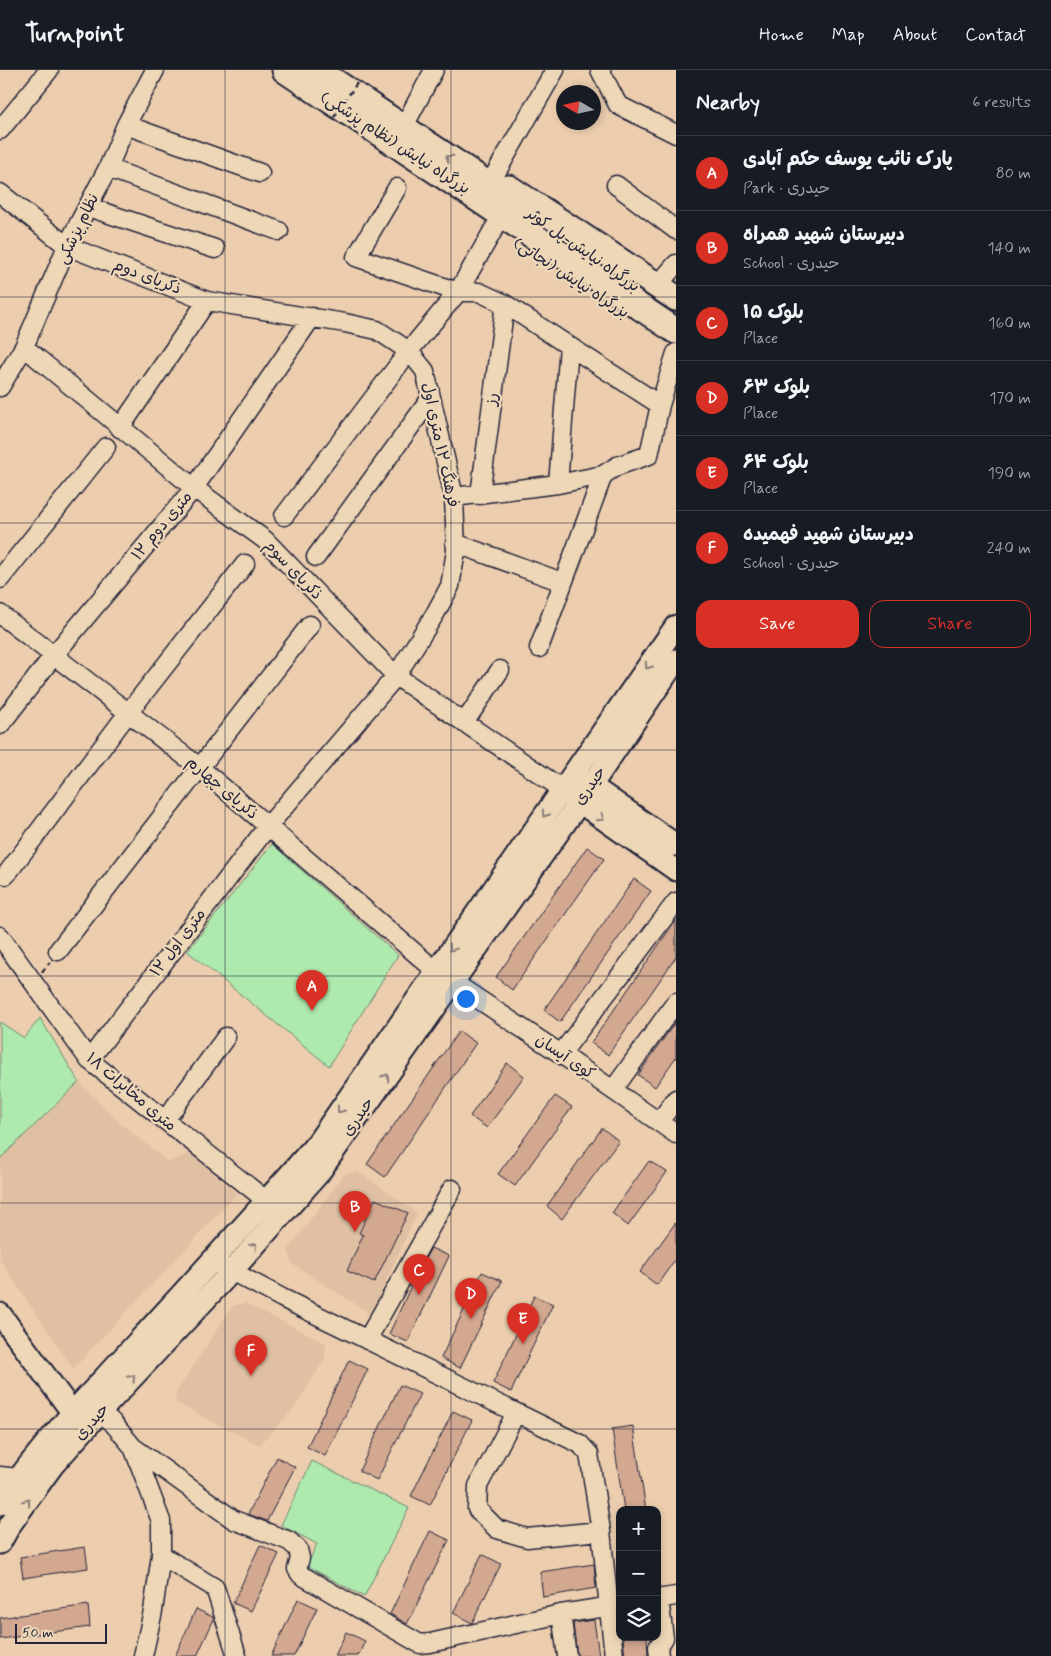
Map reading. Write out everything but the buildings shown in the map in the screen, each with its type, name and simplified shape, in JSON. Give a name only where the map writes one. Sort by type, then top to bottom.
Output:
[{"type":"highway","name":"بزرگراه نیایش (نظام پزشکی)","points":[[285,70],[485,192]]},
{"type":"highway","name":"بزرگراه نیایش (نظام پزشکی)","points":[[317,70],[403,128],[485,192]]},
{"type":"highway","points":[[485,192],[508,187],[667,292]]},
{"type":"highway","name":"بزرگراه نیایش (نجاتی)","points":[[485,192],[483,219],[676,347]]},
{"type":"highway","name":"بزرگراه نیایش-پل کوثر","points":[[485,192],[676,314]]},
{"type":"highway","name":"بزرگراه نیایش-پل کوثر","points":[[485,192],[676,331]]},
{"type":"main road","name":"حیدری","points":[[0,1542],[53,1465],[231,1272],[318,1174],[568,781],[676,626]]},
{"type":"main road","name":"حیدری","points":[[0,1504],[9,1477],[213,1260],[318,1142],[585,794],[676,660]]},
{"type":"main road","points":[[568,781],[676,870]]},
{"type":"main road","points":[[585,794],[676,845]]},
{"type":"main road","points":[[0,1314],[72,1412],[100,1412]]},
{"type":"street","points":[[0,130],[49,70]]},
{"type":"street","points":[[485,192],[554,70]]},
{"type":"street","points":[[600,70],[618,105],[676,134]]},
{"type":"street","name":"نظام پزشکی","points":[[0,387],[24,347],[68,246],[108,168],[126,125],[155,71]]},
{"type":"street","points":[[403,128],[429,72]]},
{"type":"street","points":[[126,125],[260,173]]},
{"type":"street","points":[[108,168],[279,231]]},
{"type":"street","points":[[616,185],[676,230]]},
{"type":"street","points":[[397,188],[356,257],[458,292],[479,292],[505,304],[660,405]]},
{"type":"street","name":"ذکریای دوم","points":[[0,193],[68,246],[207,300],[312,317]]},
{"type":"street","points":[[88,206],[215,249]]},
{"type":"street","points":[[284,516],[409,351],[458,292],[495,227]]},
{"type":"street","points":[[667,292],[676,264]]},
{"type":"street","points":[[120,428],[207,300]]},
{"type":"street","name":"رز","points":[[480,494],[505,304]]},
{"type":"street","name":"فرهنگ ۱۲ متری اول","points":[[268,826],[396,676],[435,614],[450,586],[456,543],[454,497],[425,371],[409,351],[377,330],[345,322],[312,317]]},
{"type":"street","name":"۱۲ متری دوم","points":[[0,725],[54,655],[194,488],[312,317]]},
{"type":"street","points":[[558,484],[569,346]]},
{"type":"street","name":"ذکریای سوم","points":[[24,347],[194,488],[265,540],[396,676],[464,722],[568,781]]},
{"type":"street","points":[[454,497],[558,484],[603,475],[617,466],[649,455],[660,405],[676,353]]},
{"type":"street","points":[[316,558],[431,398]]},
{"type":"street","points":[[0,579],[106,447]]},
{"type":"street","points":[[539,648],[603,475]]},
{"type":"street","points":[[456,543],[562,582]]},
{"type":"street","points":[[6,875],[128,713],[245,564]]},
{"type":"street","name":"ذکریای چهارم","points":[[0,614],[198,767],[444,977]]},
{"type":"street","points":[[58,951],[198,767],[310,625]]},
{"type":"street","points":[[464,722],[500,670]]},
{"type":"street","name":"۱۲ متری اول","points":[[89,1060],[268,826]]},
{"type":"street","points":[[561,1054],[676,902]]},
{"type":"street","name":"۱۸ متری مخابرات","points":[[0,936],[89,1060],[267,1201]]},
{"type":"street","name":"کوی آیسان","points":[[444,977],[561,1054],[676,1134]]},
{"type":"street","points":[[612,1090],[676,1002]]},
{"type":"street","points":[[165,1120],[226,1037]]},
{"type":"street","points":[[659,1122],[676,1098]]},
{"type":"street","points":[[367,1340],[452,1189]]},
{"type":"street","points":[[213,1260],[231,1272],[580,1444],[589,1454],[614,1606],[614,1656]]},
{"type":"street","points":[[100,1412],[112,1422],[133,1447],[234,1520],[289,1542],[298,1549],[300,1558],[297,1569],[301,1575],[420,1644],[430,1644],[561,1614],[614,1606]]},
{"type":"street","points":[[516,1413],[478,1486],[477,1509],[497,1530],[527,1538],[601,1531]]},
{"type":"street","points":[[133,1447],[162,1521],[153,1611],[143,1656]]},
{"type":"street","points":[[160,1555],[215,1588],[237,1656]]},
{"type":"street","points":[[659,1656],[658,1647],[670,1638],[664,1598]]},
{"type":"street","points":[[561,1614],[567,1656]]},
{"type":"path","points":[[334,117],[357,82]]},
{"type":"path","points":[[34,983],[58,951]]},
{"type":"shaded area","points":[[79,1082],[120,1123],[169,1162],[191,1152],[237,1194],[73,1369],[0,1260],[0,1159]]},
{"type":"shaded area","points":[[358,1171],[417,1213],[371,1314],[292,1264],[288,1250],[344,1174]]},
{"type":"shaded area","points":[[245,1303],[326,1343],[325,1359],[293,1410],[259,1445],[176,1403],[175,1394],[232,1306]]},
{"type":"green space","points":[[272,844],[398,955],[329,1066],[187,951]]},
{"type":"green space","points":[[40,1018],[79,1082],[0,1159],[0,1022],[24,1038]]},
{"type":"green space","points":[[312,1461],[409,1508],[364,1597],[307,1566],[317,1544],[281,1525]]},
{"type":"place","name":"پارک نائب یوسف حکم آبادی","points":[[312,1011]]},
{"type":"place","name":"دبیرستان شهید همراه","points":[[355,1232]]},
{"type":"place","name":"بلوک ۱۵","points":[[419,1295]]},
{"type":"place","name":"بلوک ۶۳","points":[[471,1319]]},
{"type":"place","name":"بلوک ۶۴","points":[[523,1344]]},
{"type":"place","name":"دبیرستان شهید فهمیده","points":[[251,1376]]}]
